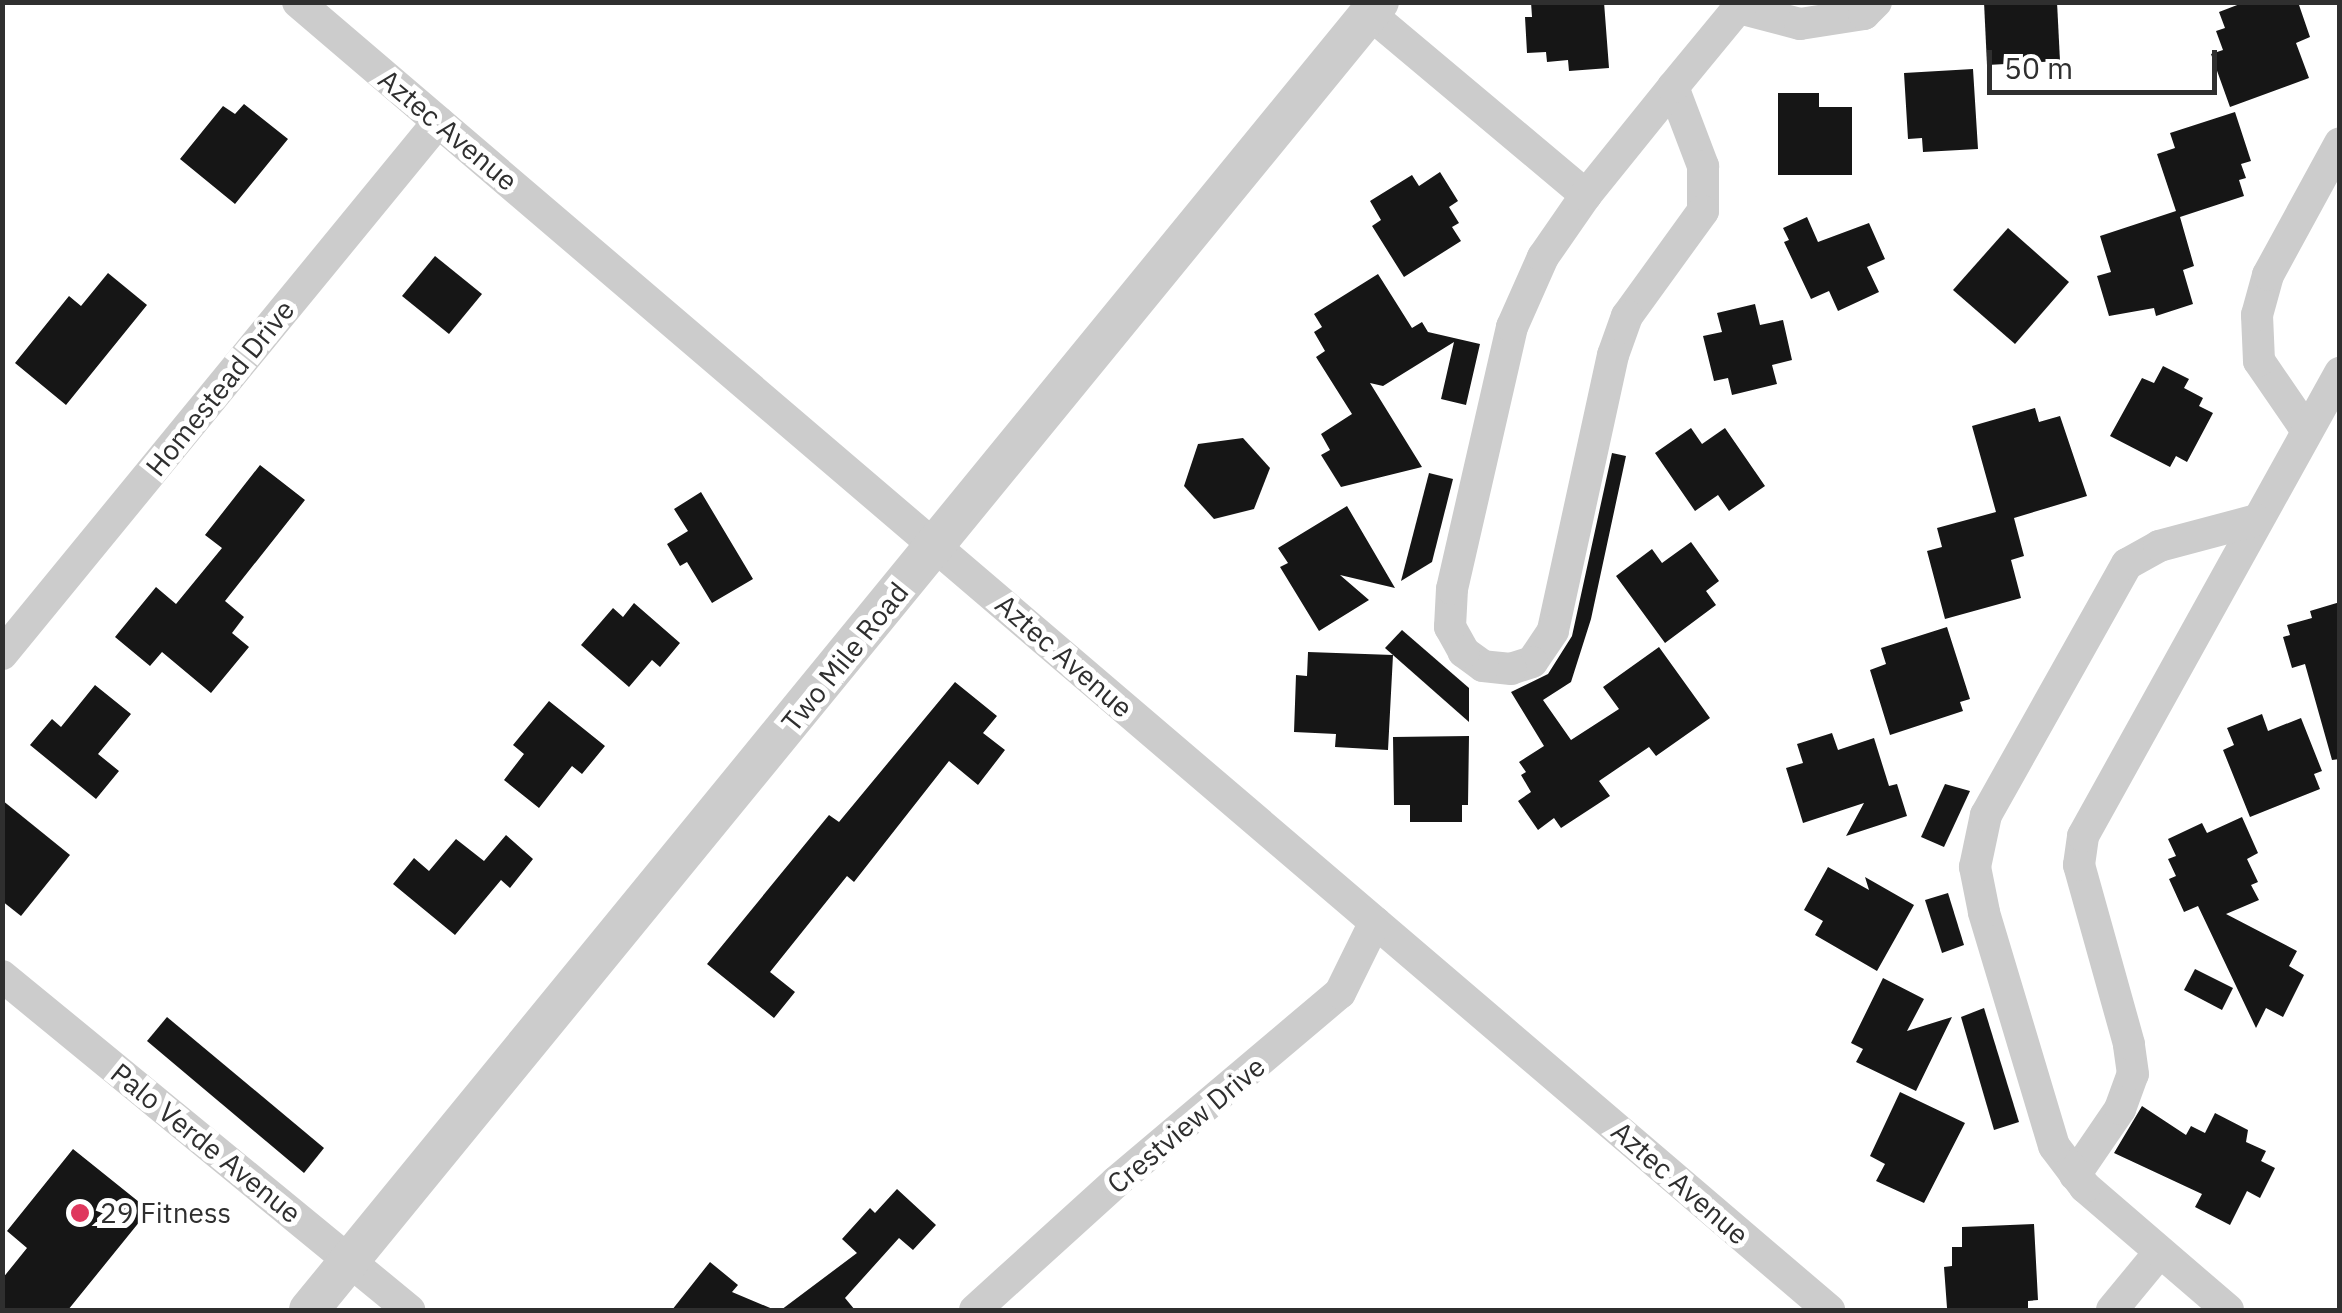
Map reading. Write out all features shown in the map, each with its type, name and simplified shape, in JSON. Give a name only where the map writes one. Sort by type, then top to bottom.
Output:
[{"type":"street","name":"Aztec Avenue","points":[[298,2],[1829,1310]]},
{"type":"street","points":[[1674,87],[1703,166],[1704,211],[1627,316],[1614,355],[1554,631],[1532,662],[1511,668],[1483,666],[1464,652],[1450,627],[1452,589],[1512,327],[1543,257],[1586,194],[1741,5],[1800,24],[1864,14],[1876,2]]},
{"type":"street","points":[[1375,8],[1586,194]]},
{"type":"street","name":"Two Mile Road","points":[[309,1310],[1375,8]]},
{"type":"street","name":"Homestead Drive","points":[[2,654],[438,122]]},
{"type":"street","points":[[2306,432],[2259,362],[2257,315],[2268,275],[2340,143]]},
{"type":"street","points":[[2075,1175],[2120,1109],[2133,1074],[2129,1044],[2079,865],[2083,836],[2340,373]]},
{"type":"street","points":[[2228,1310],[2075,1175],[2054,1146],[1984,912],[1975,868],[1986,815],[2127,564],[2159,546],[2257,520]]},
{"type":"street","name":"Crestview Drive","points":[[975,1310],[1116,1182],[1340,993],[1375,922]]},
{"type":"street","name":"Palo Verde Avenue","points":[[2,976],[408,1310]]},
{"type":"street","points":[[2112,1310],[2159,1253]]},
{"type":"building","points":[[1531,2],[1604,2],[1609,68],[1569,71],[1568,60],[1547,62],[1546,52],[1527,53],[1525,17],[1532,17]]},
{"type":"building","points":[[1984,2],[2057,2],[2060,61],[1987,65]]},
{"type":"building","points":[[2245,2],[2298,2],[2310,37],[2296,43],[2309,78],[2230,107],[2211,54],[2223,50],[2216,31],[2225,28],[2219,12]]},
{"type":"building","points":[[1973,69],[1978,149],[1923,152],[1922,138],[1908,139],[1904,73]]},
{"type":"building","points":[[1778,93],[1819,93],[1819,107],[1852,107],[1852,175],[1778,175]]},
{"type":"building","points":[[244,104],[288,139],[235,204],[180,159],[223,106],[235,114]]},
{"type":"building","points":[[2235,112],[2251,161],[2241,164],[2246,178],[2239,180],[2244,196],[2180,217],[2194,266],[2183,270],[2193,304],[2156,316],[2154,308],[2109,316],[2097,276],[2111,272],[2100,236],[2176,211],[2157,154],[2175,148],[2170,133]]},
{"type":"building","points":[[1440,172],[1458,201],[1449,207],[1459,223],[1452,227],[1461,241],[1404,277],[1372,226],[1381,220],[1370,201],[1412,175],[1419,186]]},
{"type":"building","points":[[1807,217],[1818,242],[1869,223],[1885,259],[1867,267],[1879,292],[1838,311],[1829,291],[1811,299],[1784,242],[1789,240],[1783,228]]},
{"type":"building","points":[[2008,228],[2069,282],[2015,344],[1953,290]]},
{"type":"building","points":[[435,256],[482,294],[449,334],[402,296]]},
{"type":"building","points":[[108,273],[147,305],[66,405],[15,363],[69,296],[81,306]]},
{"type":"building","points":[[1378,274],[1412,328],[1422,322],[1428,332],[1480,344],[1466,405],[1441,399],[1454,342],[1383,386],[1370,383],[1422,467],[1341,487],[1321,455],[1330,450],[1321,434],[1352,414],[1316,357],[1325,351],[1314,332],[1322,327],[1314,314]]},
{"type":"building","points":[[1755,304],[1760,325],[1783,320],[1792,360],[1772,365],[1777,384],[1732,395],[1728,378],[1714,381],[1703,336],[1722,332],[1717,313]]},
{"type":"building","points":[[2163,366],[2189,379],[2184,388],[2203,398],[2199,406],[2213,413],[2187,462],[2176,456],[2170,467],[2110,436],[2142,378],[2154,383]]},
{"type":"building","points":[[2035,408],[2039,422],[2060,416],[2087,496],[2014,518],[2024,556],[2011,560],[2021,598],[1945,619],[1927,551],[1942,547],[1937,528],[1996,512],[1972,426]]},
{"type":"building","points":[[1691,428],[1702,444],[1725,428],[1765,486],[1729,511],[1718,495],[1695,511],[1655,453]]},
{"type":"building","points":[[1243,438],[1270,468],[1254,509],[1214,519],[1184,486],[1198,444]]},
{"type":"building","points":[[1612,453],[1626,456],[1591,619],[1571,682],[1543,700],[1571,740],[1619,709],[1603,687],[1659,647],[1710,718],[1656,756],[1649,747],[1599,781],[1610,796],[1561,828],[1554,818],[1538,830],[1518,801],[1531,792],[1519,762],[1544,746],[1511,692],[1548,674],[1572,636]]},
{"type":"building","points":[[260,465],[305,500],[225,601],[244,617],[232,633],[249,647],[211,693],[162,652],[150,666],[115,637],[156,587],[176,604],[222,548],[205,535]]},
{"type":"building","points":[[1429,473],[1453,479],[1432,562],[1401,581]]},
{"type":"building","points":[[701,492],[753,579],[712,603],[687,562],[680,566],[667,544],[688,531],[674,509]]},
{"type":"building","points":[[1347,506],[1395,588],[1340,575],[1369,600],[1319,631],[1280,567],[1288,563],[1278,548]]},
{"type":"building","points":[[1691,542],[1719,581],[1706,591],[1716,605],[1665,643],[1616,576],[1652,549],[1662,563]]},
{"type":"building","points":[[2340,602],[2340,759],[2332,760],[2305,664],[2292,668],[2283,637],[2290,635],[2287,625],[2312,618],[2310,611]]},
{"type":"building","points":[[634,603],[680,643],[660,667],[652,660],[629,687],[581,645],[613,608],[623,617]]},
{"type":"building","points":[[1947,627],[1970,699],[1960,702],[1963,711],[1890,735],[1870,670],[1886,664],[1881,648]]},
{"type":"building","points":[[1402,630],[1469,688],[1469,722],[1385,648]]},
{"type":"building","points":[[1308,652],[1393,655],[1388,750],[1335,747],[1336,734],[1294,732],[1296,675],[1307,676]]},
{"type":"building","points":[[955,682],[997,716],[983,733],[1005,750],[978,785],[949,761],[854,882],[847,876],[770,972],[795,992],[774,1018],[707,964],[829,815],[839,822]]},
{"type":"building","points":[[95,685],[131,714],[98,754],[119,771],[96,799],[30,745],[52,719],[61,727]]},
{"type":"building","points":[[549,701],[605,746],[582,774],[572,766],[539,808],[504,780],[524,754],[513,745]]},
{"type":"building","points":[[2262,714],[2268,731],[2301,718],[2322,771],[2314,774],[2320,789],[2250,817],[2223,750],[2234,745],[2227,728]]},
{"type":"building","points":[[1832,733],[1838,750],[1874,738],[1889,786],[1897,784],[1907,816],[1846,836],[1864,803],[1803,823],[1786,768],[1803,763],[1797,744]]},
{"type":"building","points":[[1469,736],[1468,805],[1462,805],[1462,822],[1410,822],[1410,805],[1394,805],[1393,737]]},
{"type":"building","points":[[1945,784],[1970,791],[1944,847],[1921,837]]},
{"type":"building","points":[[2,800],[70,855],[21,916],[2,901]]},
{"type":"building","points":[[2242,817],[2258,853],[2247,859],[2258,882],[2251,885],[2259,900],[2226,914],[2297,951],[2289,966],[2304,975],[2283,1017],[2266,1008],[2256,1028],[2198,906],[2184,912],[2169,879],[2176,876],[2168,859],[2176,856],[2168,839],[2202,823],[2207,833]]},
{"type":"building","points":[[506,835],[533,859],[510,888],[501,880],[455,935],[393,884],[414,858],[429,871],[456,839],[484,861]]},
{"type":"building","points":[[1828,867],[1869,890],[1865,877],[1914,905],[1877,971],[1815,935],[1823,921],[1804,910]]},
{"type":"building","points":[[1948,893],[1964,945],[1942,953],[1925,900]]},
{"type":"building","points":[[2195,969],[2233,988],[2222,1010],[2184,990]]},
{"type":"building","points":[[1883,978],[1924,999],[1907,1031],[1952,1017],[1916,1091],[1856,1062],[1863,1049],[1851,1043]]},
{"type":"building","points":[[1984,1008],[2019,1122],[1994,1130],[1961,1017]]},
{"type":"building","points":[[167,1017],[324,1148],[304,1173],[147,1041]]},
{"type":"building","points":[[1900,1092],[1965,1123],[1924,1203],[1876,1181],[1885,1164],[1870,1156]]},
{"type":"building","points":[[2142,1106],[2186,1135],[2191,1126],[2205,1133],[2215,1113],[2248,1130],[2246,1142],[2266,1151],[2261,1161],[2275,1168],[2260,1198],[2247,1191],[2230,1225],[2195,1207],[2202,1194],[2114,1153]]},
{"type":"building","points":[[73,1149],[149,1210],[68,1310],[2,1310],[2,1279],[27,1248],[7,1231]]},
{"type":"building","points":[[897,1189],[936,1225],[913,1250],[899,1238],[845,1298],[855,1310],[781,1310],[857,1253],[842,1239],[870,1208],[875,1213]]},
{"type":"building","points":[[2034,1224],[2038,1300],[2028,1301],[2028,1310],[1947,1308],[1944,1267],[1952,1266],[1952,1247],[1962,1247],[1962,1227]]},
{"type":"building","points":[[710,1262],[738,1285],[732,1292],[775,1310],[672,1310]]},
{"type":"place","name":"29 Fitness","points":[[80,1213]]}]
